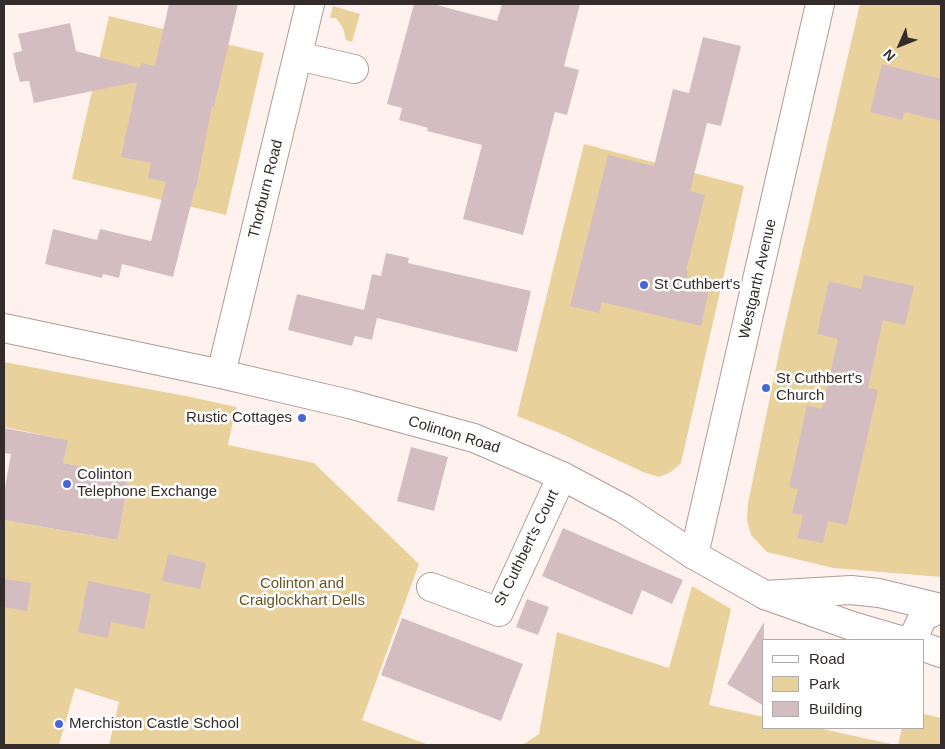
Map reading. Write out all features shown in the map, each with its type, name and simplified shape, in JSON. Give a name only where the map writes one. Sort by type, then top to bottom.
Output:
[{"type":"street","name":"Thorburn Road","points":[[221,374],[310,4]]},
{"type":"street","name":"Westgarth Avenue","points":[[694,555],[820,4]]},
{"type":"street","points":[[298,56],[354,69]]},
{"type":"street","name":"Colinton Road","points":[[4,328],[221,374],[348,404],[474,438],[562,476],[624,509],[694,555],[765,595],[852,626],[897,639]]},
{"type":"street","name":"St Cuthbert's Court","points":[[431,587],[499,612],[562,476]]},
{"type":"street","points":[[765,595],[851,590],[879,593],[941,608]]},
{"type":"street","points":[[912,639],[923,617],[941,608]]},
{"type":"street","points":[[925,647],[941,653]]},
{"type":"green space","points":[[860,4],[941,4],[941,577],[833,568],[767,552],[751,535],[747,520],[748,503],[783,334]]},
{"type":"green space","points":[[333,6],[360,14],[352,42],[346,40],[343,28],[336,18],[330,18]]},
{"type":"green space","points":[[109,16],[264,53],[226,215],[72,179]]},
{"type":"green space","points":[[584,144],[744,186],[681,463],[671,472],[659,477],[643,472],[557,432],[517,416]]},
{"type":"green space","name":"Colinton and Craiglockhart Dells","points":[[4,362],[236,407],[228,445],[314,463],[419,564],[362,720],[429,745],[109,745],[119,702],[75,688],[59,745],[4,745],[4,520],[118,540],[129,475],[63,463],[67,440],[4,427]]},
{"type":"green space","points":[[692,586],[731,609],[709,705],[762,717],[762,729],[823,729],[896,745],[522,745],[539,734],[557,632],[669,668]]},
{"type":"green space","points":[[925,714],[941,718],[941,745],[898,745],[902,729],[925,729]]},
{"type":"building","points":[[169,4],[238,4],[214,107],[212,106],[196,188],[173,277],[122,264],[119,278],[103,274],[102,278],[45,264],[53,229],[97,240],[100,229],[151,241],[166,182],[148,178],[151,163],[121,157],[137,82],[34,103],[29,81],[20,82],[16,68],[13,53],[22,51],[18,34],[70,23],[76,51],[140,68],[141,63],[155,66]]},
{"type":"building","points":[[414,4],[433,4],[497,21],[502,4],[580,4],[564,66],[579,70],[567,115],[555,112],[523,235],[463,219],[482,145],[427,131],[428,128],[399,120],[402,108],[387,104]]},
{"type":"building","points":[[703,37],[741,46],[721,126],[707,123],[690,191],[705,195],[686,270],[688,271],[685,283],[709,289],[701,326],[602,302],[599,313],[570,306],[608,155],[654,166],[673,89],[689,93]]},
{"type":"building","points":[[882,64],[941,79],[941,121],[905,112],[902,120],[870,112]]},
{"type":"building","points":[[386,253],[409,258],[408,263],[531,291],[517,352],[377,318],[372,340],[355,336],[352,346],[288,330],[297,294],[364,310],[372,274],[381,276]]},
{"type":"building","points":[[864,275],[914,286],[905,325],[883,320],[868,388],[878,390],[847,525],[828,521],[823,543],[797,538],[803,515],[792,513],[798,489],[789,487],[807,405],[822,409],[838,339],[817,334],[829,281],[861,289]]},
{"type":"building","name":"Colinton Telephone Exchange","points":[[4,428],[68,440],[63,463],[129,475],[118,540],[4,520],[4,493],[11,454],[4,453]]},
{"type":"building","points":[[411,447],[448,457],[434,511],[397,501]]},
{"type":"building","points":[[563,528],[683,580],[672,604],[642,590],[632,615],[542,576]]},
{"type":"building","points":[[168,554],[206,563],[200,589],[162,581]]},
{"type":"building","points":[[4,579],[31,583],[27,611],[4,607]]},
{"type":"building","points":[[88,581],[151,594],[144,629],[111,622],[108,638],[78,632]]},
{"type":"building","points":[[527,599],[549,607],[538,635],[516,627]]},
{"type":"building","points":[[402,618],[523,664],[501,721],[381,675]]},
{"type":"building","points":[[764,622],[764,639],[762,639],[762,705],[727,684]]},
{"type":"place","name":"St Cuthbert's","points":[[644,285]]},
{"type":"place","name":"St Cuthbert's Church","points":[[766,388]]},
{"type":"place","name":"Rustic Cottages","points":[[302,418]]},
{"type":"place","name":"Colinton Telephone Exchange","points":[[67,484]]},
{"type":"place","name":"Merchiston Castle School","points":[[59,724]]}]
